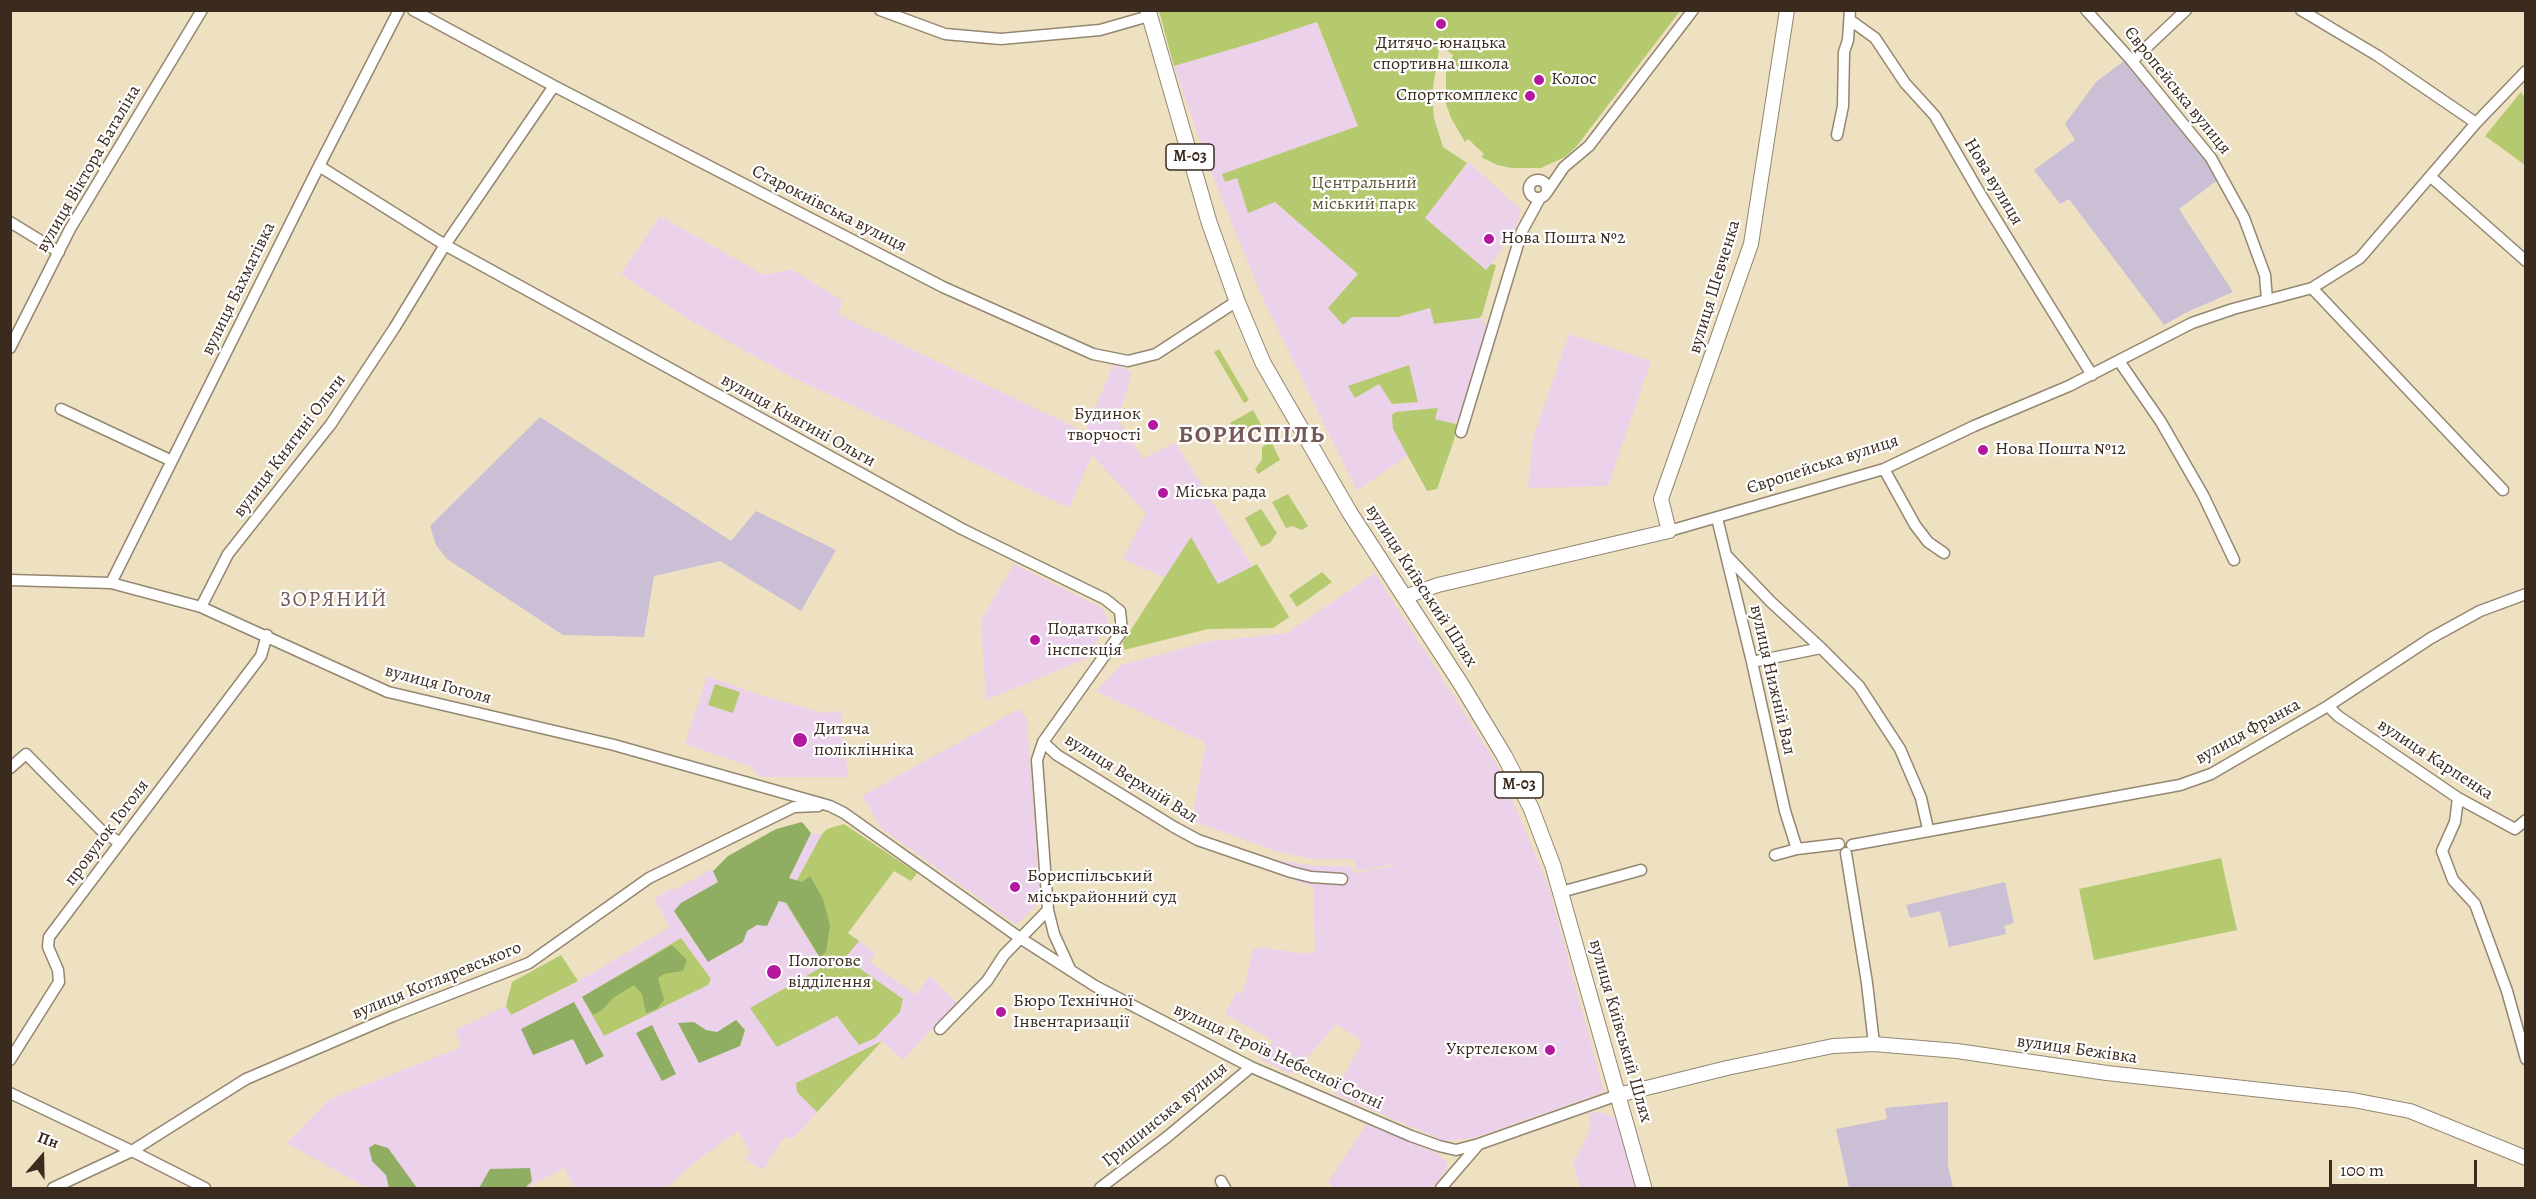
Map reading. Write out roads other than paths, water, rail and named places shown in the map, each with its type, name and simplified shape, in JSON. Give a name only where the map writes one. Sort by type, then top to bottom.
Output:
[{"type":"highway","name":"вулиця Київський Шлях","points":[[1149,13],[1209,222],[1236,301],[1263,363],[1404,597],[1505,757],[1531,808],[1561,892],[1644,1188]]},
{"type":"main road","name":"вулиця Шевченка","points":[[1670,531],[1661,499],[1751,244],[1787,10]]},
{"type":"main road","name":"Європейська вулиця","points":[[1404,597],[1438,585],[1670,531]]},
{"type":"main road","name":"вулиця Бежівка","points":[[1618,1095],[1812,1050],[1833,1046],[1874,1044],[1957,1051],[2108,1073],[2353,1100],[2410,1111],[2526,1158]]},
{"type":"street","name":"вулиця Віктора Баталіна","points":[[10,348],[70,229],[202,10]]},
{"type":"street","name":"вулиця Бахматівка","points":[[111,583],[399,10]]},
{"type":"street","name":"Старокиївська вулиця","points":[[413,10],[554,86],[944,287],[1093,354],[1128,361],[1156,354],[1236,301]]},
{"type":"street","points":[[880,10],[945,33],[1001,39],[1100,30],[1149,13]]},
{"type":"street","points":[[1539,195],[1564,167],[1589,146],[1693,10]]},
{"type":"street","name":"Європейська вулиця","points":[[2086,10],[2132,61],[2211,158],[2244,218],[2265,275],[2266,300]]},
{"type":"street","points":[[2132,61],[2186,10]]},
{"type":"street","points":[[2301,10],[2378,56],[2476,123]]},
{"type":"street","points":[[1837,135],[1843,106],[1844,52],[1848,40],[1850,15]]},
{"type":"street","name":"Нова вулиця","points":[[1850,15],[1875,38],[1905,82],[1935,116],[2092,375]]},
{"type":"street","name":"Європейська вулиця","points":[[1670,531],[1884,469],[1974,426],[2092,375],[2192,323],[2312,288],[2360,258],[2476,123],[2526,71]]},
{"type":"street","name":"вулиця Княгині Ольги","points":[[201,607],[228,554],[331,424],[395,327],[445,245],[554,86]]},
{"type":"street","points":[[319,166],[445,245]]},
{"type":"street","points":[[1539,195],[1529,186],[1564,167]]},
{"type":"street","points":[[2431,177],[2526,261]]},
{"type":"street","points":[[1461,432],[1522,231],[1546,184],[1537,180]]},
{"type":"street","points":[[10,222],[59,252]]},
{"type":"street","name":"вулиця Княгині Ольги","points":[[445,245],[962,529],[1105,599],[1120,611],[1122,631],[1043,742]]},
{"type":"street","points":[[2312,288],[2503,490]]},
{"type":"street","points":[[2119,361],[2161,422],[2193,477],[2234,560]]},
{"type":"street","points":[[61,409],[172,461]]},
{"type":"street","points":[[1884,469],[1915,525],[1928,542],[1944,553]]},
{"type":"street","name":"вулиця Нижній Вал","points":[[1717,518],[1785,811],[1797,849]]},
{"type":"street","points":[[1725,554],[1764,595],[1859,686],[1900,749],[1921,798],[1928,829]]},
{"type":"street","name":"вулиця Гоголя","points":[[10,580],[111,583],[201,607],[267,635],[388,692],[614,745],[830,806]]},
{"type":"street","name":"вулиця Франка","points":[[1775,855],[1797,849],[1846,847],[1928,829],[2180,785],[2211,774],[2328,706],[2431,638],[2480,611],[2526,594]]},
{"type":"street","name":"провулок Гоголя","points":[[10,1060],[59,982],[58,970],[48,947],[49,937],[261,656],[267,635]]},
{"type":"street","points":[[1752,662],[1821,648]]},
{"type":"street","name":"вулиця Карпенка","points":[[2328,706],[2338,716],[2458,798],[2515,829],[2526,820]]},
{"type":"street","points":[[1043,742],[1037,760],[1048,910],[1054,934],[1070,970]]},
{"type":"street","name":"вулиця Верхній Вал","points":[[1043,742],[1057,755],[1198,840],[1291,872],[1311,877],[1342,879]]},
{"type":"street","points":[[10,768],[26,754],[101,830],[120,843]]},
{"type":"street","points":[[2458,798],[2456,822],[2442,851],[2453,879],[2475,904],[2507,991],[2526,1059]]},
{"type":"street","name":"вулиця Героїв Небесної Сотні","points":[[830,806],[844,813],[1020,938],[1095,986],[1251,1067],[1432,1144],[1456,1150],[1479,1144],[1618,1095]]},
{"type":"street","name":"вулиця Котляревського","points":[[53,1188],[76,1184],[246,1079],[393,1016],[530,963],[650,878],[758,823],[794,807],[830,806]]},
{"type":"street","points":[[1846,847],[1874,1044]]},
{"type":"street","points":[[1561,892],[1641,870]]},
{"type":"street","points":[[940,1029],[987,981],[1004,955],[1048,910]]},
{"type":"street","name":"Гришинська вулиця","points":[[1100,1188],[1167,1137],[1251,1067]]},
{"type":"street","points":[[10,1093],[205,1188]]},
{"type":"street","points":[[1441,1188],[1479,1144]]},
{"type":"place","name":"Дитячо-юнацька спортивна школа","points":[[1441,24]]},
{"type":"place","name":"Колос","points":[[1539,80]]},
{"type":"place","name":"Спорткомплекс","points":[[1530,96]]},
{"type":"place","name":"Нова Пошта №2","points":[[1489,239]]},
{"type":"place","name":"Будинок творчості","points":[[1153,425]]},
{"type":"place","name":"Нова Пошта №12","points":[[1983,450]]},
{"type":"place","name":"Міська рада","points":[[1163,493]]},
{"type":"place","name":"Податкова інспекція","points":[[1035,640]]},
{"type":"place","name":"Дитяча поліклінніка","points":[[800,740]]},
{"type":"place","name":"Бориспільський міськрайонний суд","points":[[1015,887]]},
{"type":"place","name":"Пологове відділення","points":[[774,972]]},
{"type":"place","name":"Бюро Технічної Інвентаризації","points":[[1001,1012]]},
{"type":"place","name":"Укртелеком","points":[[1550,1050]]},
{"type":"district","name":"БОРИСПІЛЬ","points":[[1252,436]]},
{"type":"district","name":"ЗОРЯНИЙ","points":[[334,601]]},
{"type":"park label","name":"Центральний міський парк","points":[[1364,194]]}]
